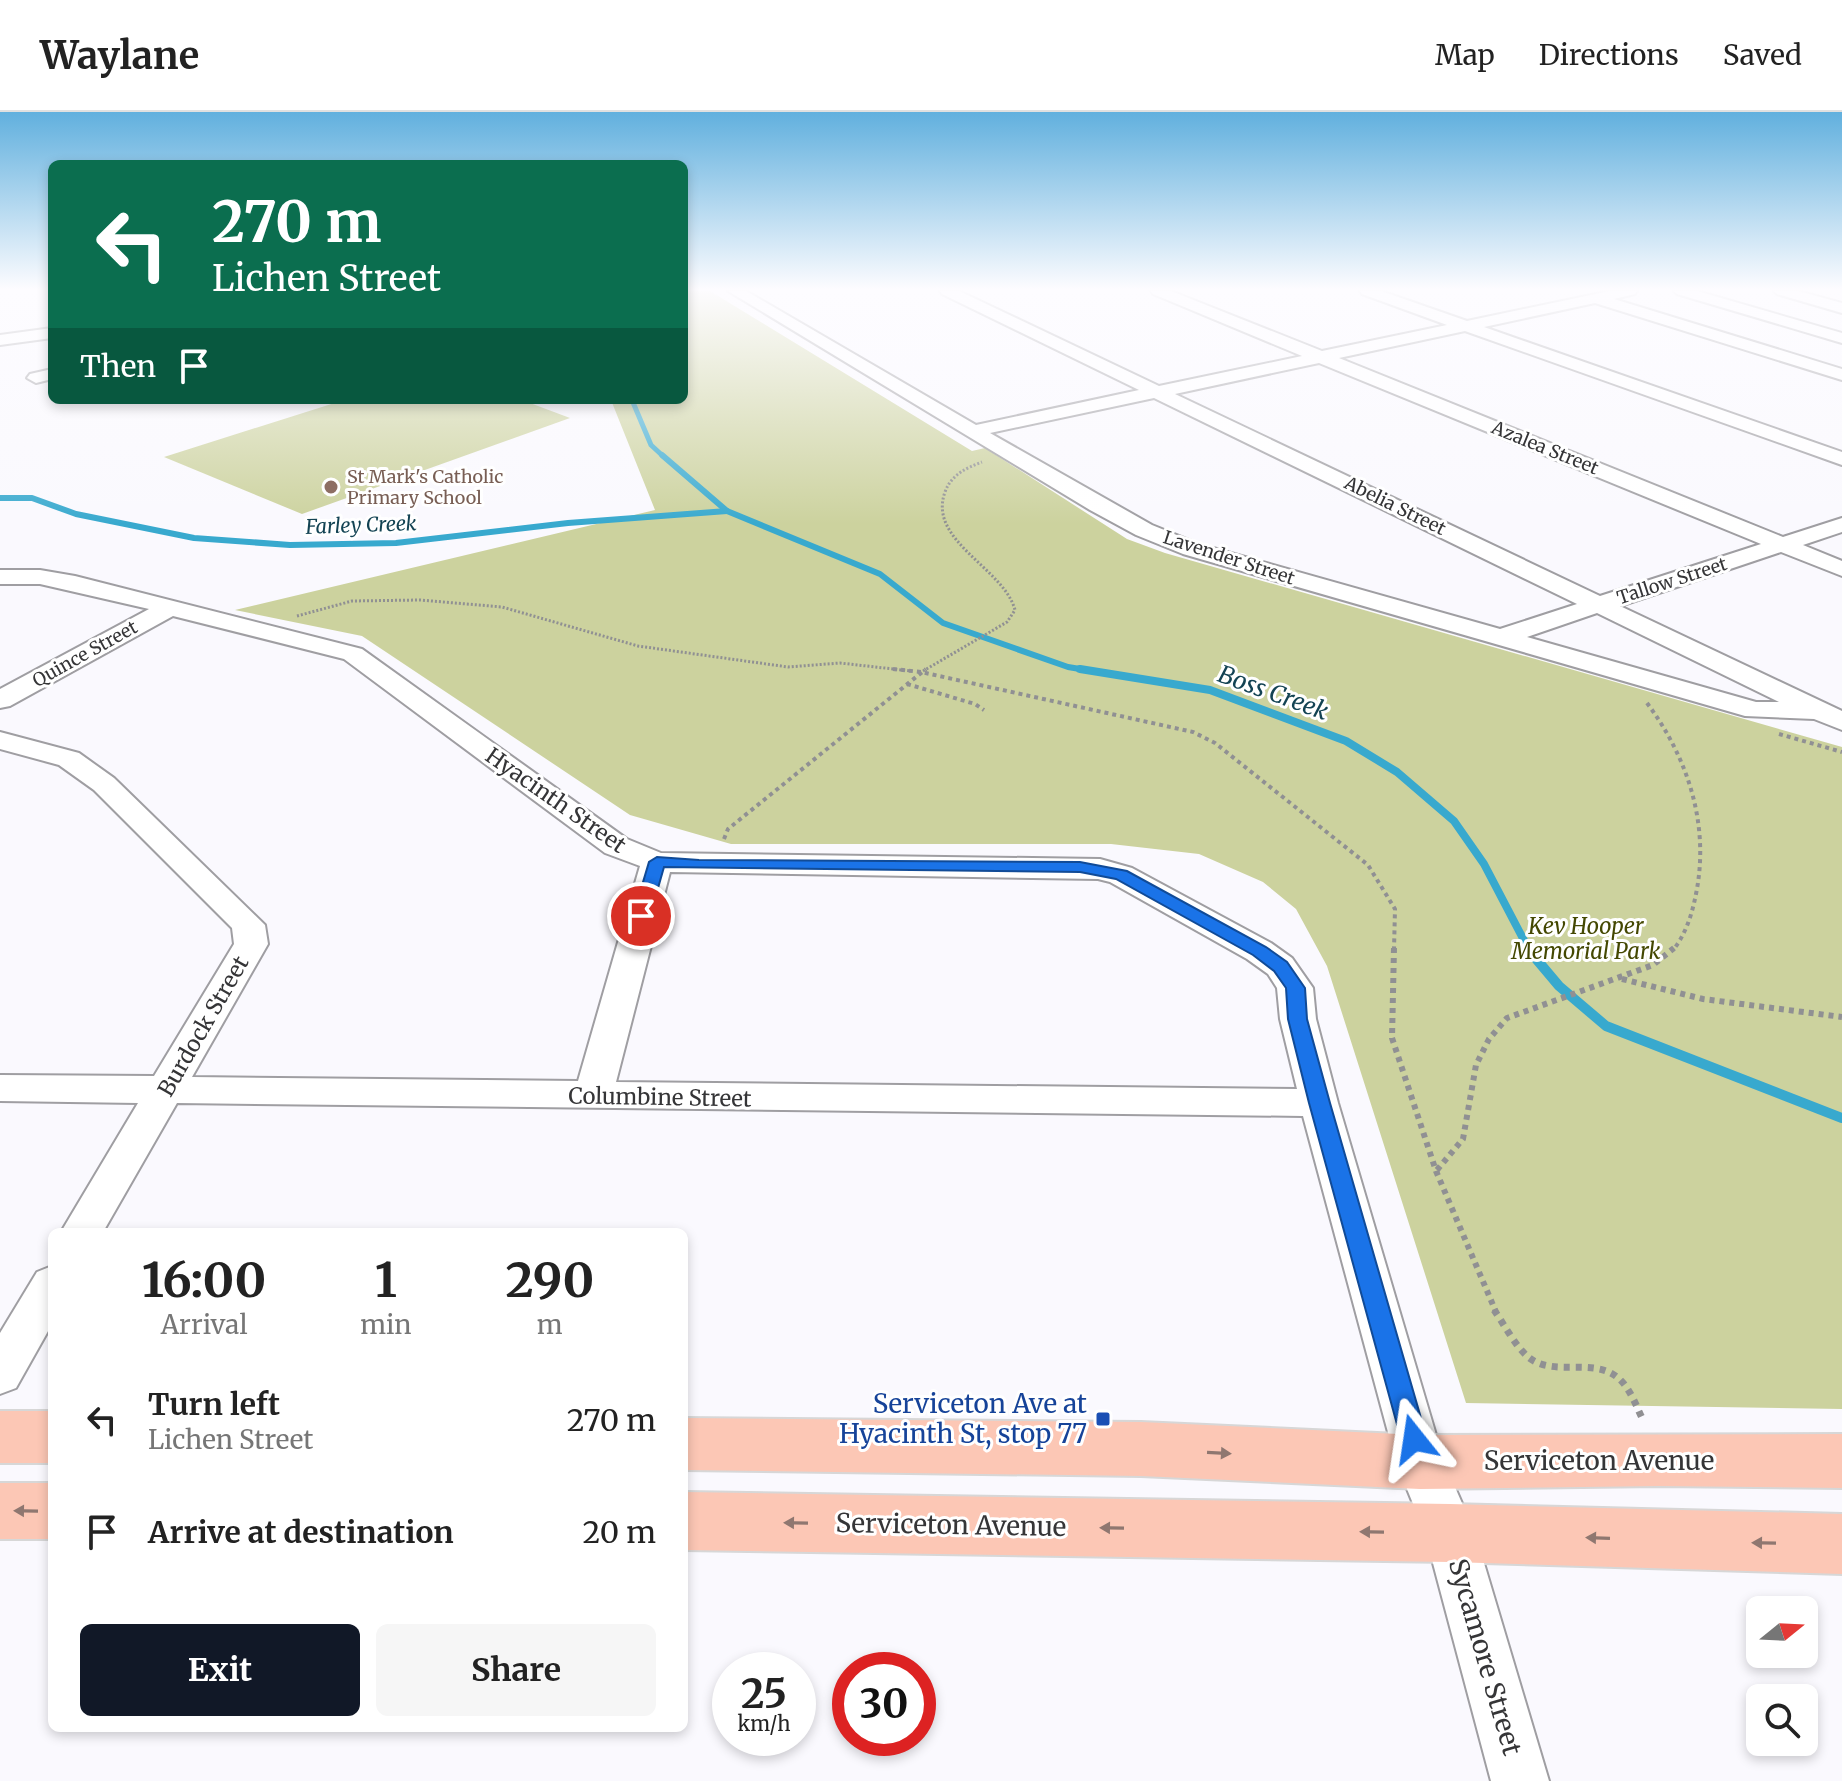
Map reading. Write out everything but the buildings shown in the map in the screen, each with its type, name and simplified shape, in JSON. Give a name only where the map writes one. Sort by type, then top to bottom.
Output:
[{"type":"main road","points":[[0,1437],[48,1437]]},
{"type":"main road","name":"Serviceton Avenue","points":[[688,1444],[1141,1449],[1420,1462],[1659,1459],[1842,1461]]},
{"type":"main road","points":[[0,1511],[48,1511]]},
{"type":"main road","name":"Serviceton Avenue","points":[[688,1521],[1450,1533],[1842,1544]]},
{"type":"street","name":"Lavender Street","points":[[868,369],[1098,505],[1144,530],[1191,549],[1755,710],[1830,716]]},
{"type":"street","name":"Abelia Street","points":[[1111,369],[1830,716]]},
{"type":"street","points":[[973,431],[1263,369]]},
{"type":"street","name":"Azalea Street","points":[[1349,369],[1842,569]]},
{"type":"street","points":[[1587,369],[1842,459]]},
{"type":"street","points":[[1822,369],[1842,375]]},
{"type":"street","name":"Tallow Street","points":[[1501,637],[1842,525]]},
{"type":"street","name":"Hyacinth Street","points":[[0,577],[40,577],[75,583],[353,654],[616,846],[657,862],[1080,867],[1121,875],[1259,951],[1280,966],[1295,988],[1298,1019],[1319,1103],[1420,1462]]},
{"type":"street","name":"Quince Street","points":[[0,700],[169,608]]},
{"type":"street","name":"Lavender Street","points":[[1722,701],[1750,698],[1774,689]]},
{"type":"street","name":"Burdock Street","points":[[0,740],[69,759],[104,784],[248,925],[251,944],[84,1228]]},
{"type":"street","points":[[593,1097],[657,862]]},
{"type":"street","name":"Columbine Street","points":[[0,1088],[1319,1103]]},
{"type":"street","points":[[0,1374],[48,1291]]},
{"type":"street","name":"Sycamore Street","points":[[1420,1462],[1450,1533],[1520,1781]]},
{"type":"path","points":[[714,865],[728,829],[921,672],[1007,622],[1015,610],[1013,602],[975,556],[951,536],[943,516],[941,498],[956,473],[994,459]]},
{"type":"path","points":[[263,630],[312,610],[352,601],[420,600],[502,607],[638,646],[788,667],[840,663],[921,672],[1193,732],[1215,743],[1368,865],[1395,909],[1392,1038],[1436,1171],[1491,1305],[1527,1356],[1541,1364],[1599,1369],[1615,1375],[1625,1385],[1659,1459]]},
{"type":"path","points":[[906,684],[975,704],[984,710]]},
{"type":"path","points":[[1436,1171],[1463,1139],[1476,1065],[1489,1039],[1507,1018],[1653,965],[1672,951],[1684,935],[1694,903],[1701,832],[1674,742],[1645,701],[1646,696]]},
{"type":"path","points":[[1621,978],[1656,990],[1733,1005],[1842,1017]]},
{"type":"green space","name":"Kev Hooper Memorial Park","points":[[688,369],[838,369],[972,451],[985,448],[1127,539],[1165,553],[1842,747],[1842,1409],[1466,1403],[1327,966],[1296,909],[1263,882],[1199,854],[1111,844],[731,844],[630,815],[362,636],[235,610],[655,510],[613,404],[688,404]]},
{"type":"green space","points":[[331,404],[533,404],[570,418],[302,514],[164,457]]},
{"type":"waterway","name":"Boss Creek","points":[[634,404],[651,445],[664,457]]},
{"type":"waterway","name":"Boss Creek","points":[[662,455],[727,511]]},
{"type":"waterway","name":"Farley Creek","points":[[0,498],[32,498],[76,514],[194,538],[290,545],[396,543],[568,523],[727,511]]},
{"type":"waterway","name":"Boss Creek","points":[[727,511],[880,574],[943,623],[1080,669]]},
{"type":"waterway","name":"Boss Creek","points":[[1080,669],[1210,690],[1346,741],[1397,772],[1454,821],[1484,864],[1529,950]]},
{"type":"waterway","name":"Boss Creek","points":[[1080,669],[1092,671]]},
{"type":"waterway","name":"Boss Creek","points":[[1527,948],[1559,986],[1606,1026],[1842,1118]]},
{"type":"place","name":"St Mark's Catholic Primary School","points":[[331,487]]},
{"type":"place","name":"Serviceton Ave at Hyacinth St, stop 77","points":[[1103,1419]]},
{"type":"route","points":[[641,916],[657,862],[699,865],[1080,867],[1121,875],[1259,951],[1280,966],[1295,988],[1298,1019],[1319,1103],[1414,1439]]}]
